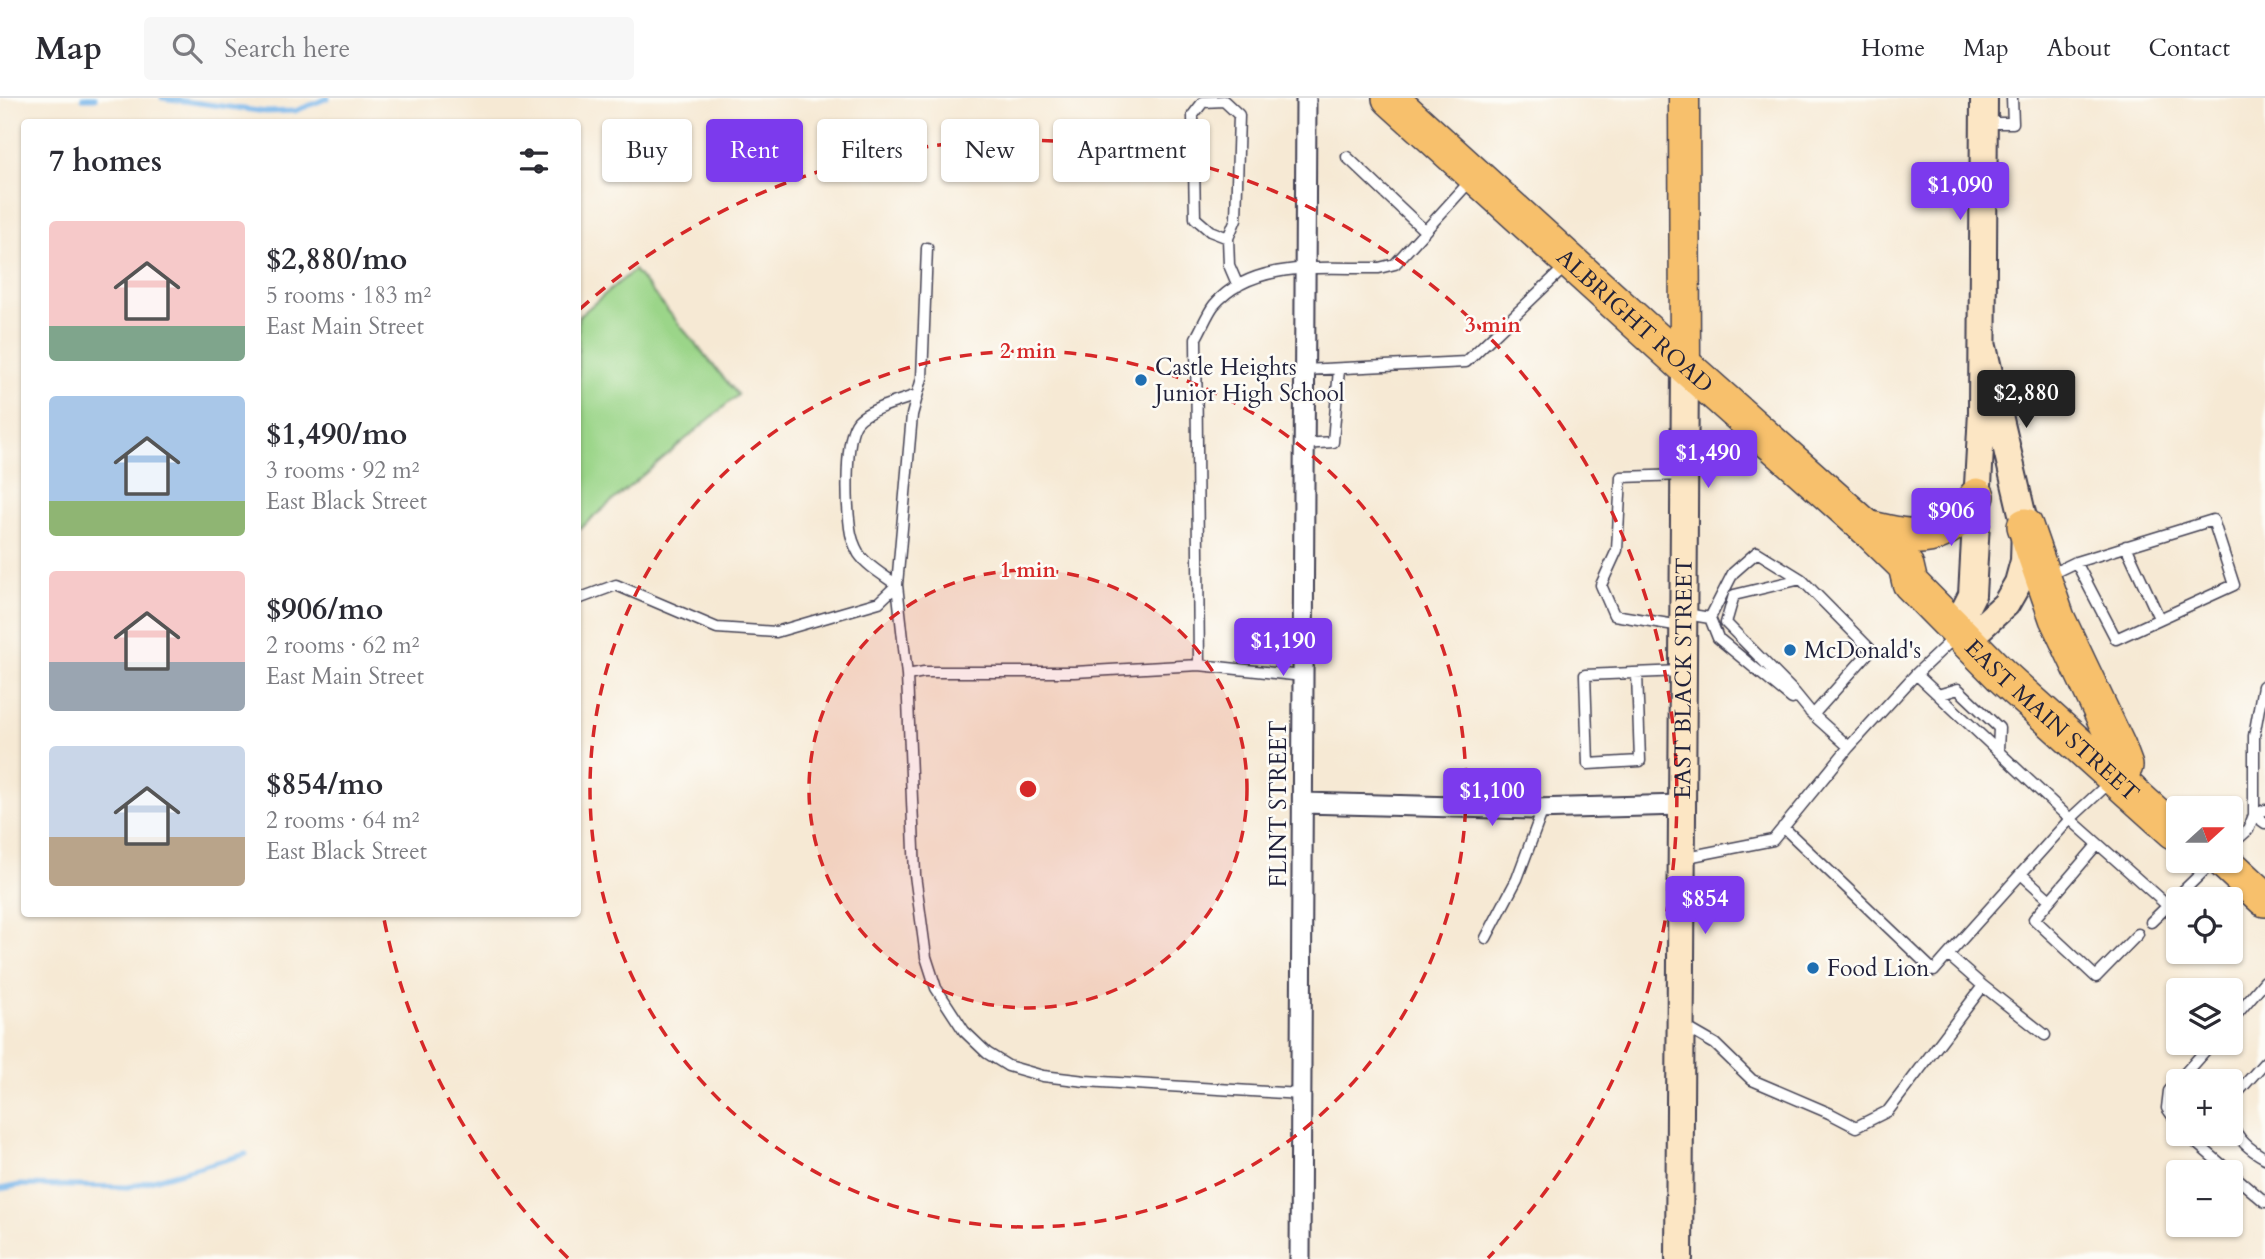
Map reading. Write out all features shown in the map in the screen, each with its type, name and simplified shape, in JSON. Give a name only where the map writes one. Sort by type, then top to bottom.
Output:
[{"type":"highway","name":"ALBRIGHT ROAD","points":[[1404,106],[1570,262],[1867,528],[1906,566],[1910,583],[1969,623]]},
{"type":"highway","points":[[1867,528],[1904,537],[1935,534],[1962,517],[1977,496]]},
{"type":"highway","points":[[2025,526],[2057,618],[2118,747],[2119,772]]},
{"type":"highway","name":"EAST MAIN STREET","points":[[1969,623],[2001,675],[2051,706],[2166,822]]},
{"type":"highway","name":"EAST MAIN STREET","points":[[2119,772],[2166,807]]},
{"type":"highway","points":[[2237,873],[2265,899]]},
{"type":"main road","name":"EAST BLACK STREET","points":[[1684,98],[1685,366]]},
{"type":"street","name":"FLINT STREET","points":[[1300,1259],[1306,98]]},
{"type":"street","name":"EAST MAIN STREET","points":[[1969,623],[1982,412],[1984,111]]},
{"type":"street","name":"EAST MAIN STREET","points":[[1969,623],[2006,604],[2018,583],[2024,561],[2025,526],[1983,347]]},
{"type":"street","name":"EAST BLACK STREET","points":[[1679,1259],[1685,366]]},
{"type":"street","points":[[1303,803],[1544,808],[1682,805]]},
{"type":"lane","points":[[1984,111],[2013,123],[2012,98]]},
{"type":"lane","points":[[1228,237],[1210,230],[1195,218],[1193,115],[1203,102],[1224,101],[1239,115],[1237,219],[1228,237],[1229,265],[1238,286]]},
{"type":"lane","points":[[1347,157],[1425,231]]},
{"type":"lane","points":[[1199,665],[1196,338],[1214,305],[1243,282],[1272,272],[1379,268],[1395,264],[1476,176]]},
{"type":"lane","points":[[927,248],[922,378],[912,415],[897,585],[907,675],[915,875],[926,957],[936,988],[964,1031],[987,1053],[1008,1066],[1043,1076],[1085,1081],[1301,1094]]},
{"type":"lane","points":[[1304,370],[1466,362],[1570,262]]},
{"type":"lane","points":[[1304,444],[1333,442],[1339,369]]},
{"type":"lane","points":[[897,585],[864,560],[856,549],[851,534],[849,444],[856,423],[866,414],[917,395]]},
{"type":"lane","points":[[1684,475],[1621,477],[1617,550],[1601,585],[1614,615],[1683,620],[1710,618]]},
{"type":"lane","points":[[2043,578],[2076,562],[2213,520],[2234,585],[2116,639],[2076,562]]},
{"type":"lane","points":[[2126,546],[2159,618]]},
{"type":"lane","points":[[1813,715],[1871,650],[1801,579],[1757,552],[1733,573],[1710,618],[1718,638],[1849,747]]},
{"type":"lane","points":[[1801,579],[1734,595],[1726,624],[1795,693],[1813,715]]},
{"type":"lane","points":[[581,598],[616,585],[717,628],[776,632],[879,602],[897,585]]},
{"type":"lane","points":[[1681,858],[1773,840],[1849,747],[1916,674],[1969,623]]},
{"type":"lane","points":[[907,675],[924,672],[1074,672],[1199,665],[1303,676]]},
{"type":"lane","points":[[1637,673],[1640,761],[1588,764],[1585,675],[1683,671]]},
{"type":"lane","points":[[1916,674],[2070,819],[2166,904]]},
{"type":"lane","points":[[2244,834],[2254,815],[2254,736],[2265,685]]},
{"type":"lane","points":[[1938,695],[1958,689],[1999,728],[1998,751]]},
{"type":"lane","points":[[1783,827],[1934,971],[2070,819],[2119,772]]},
{"type":"lane","points":[[1486,938],[1517,879],[1544,808]]},
{"type":"lane","points":[[2254,815],[2265,810]]},
{"type":"lane","points":[[2254,815],[2265,823]]},
{"type":"lane","points":[[2098,844],[2034,919],[2096,978],[2138,934]]},
{"type":"lane","points":[[2189,887],[2202,873]]},
{"type":"lane","points":[[2021,874],[2050,900]]},
{"type":"lane","points":[[2151,922],[2166,910]]},
{"type":"lane","points":[[1948,955],[2045,1035]]},
{"type":"lane","points":[[2243,1007],[2265,981]]},
{"type":"lane","points":[[1681,1024],[1715,1044],[1752,1080],[1829,1113],[1856,1128],[1888,1111],[1983,986]]},
{"type":"lane","points":[[2189,1069],[2201,1055]]},
{"type":"lane","points":[[2243,1087],[2265,1062]]},
{"type":"lane","points":[[2243,1143],[2265,1158]]},
{"type":"lane","points":[[2200,1146],[2216,1160]]},
{"type":"lane","points":[[2243,1183],[2265,1202]]},
{"type":"green space","points":[[634,270],[738,395],[581,527],[581,314]]},
{"type":"waterway","points":[[83,98],[95,98]]},
{"type":"waterway","points":[[162,98],[266,112],[295,111],[328,98]]},
{"type":"waterway","points":[[0,1189],[20,1185],[128,1187],[246,1154]]},
{"type":"place","name":"Castle Heights Junior High School","points":[[1141,380]]},
{"type":"place","name":"McDonald's","points":[[1790,650]]},
{"type":"place","name":"Food Lion","points":[[1813,968]]}]
